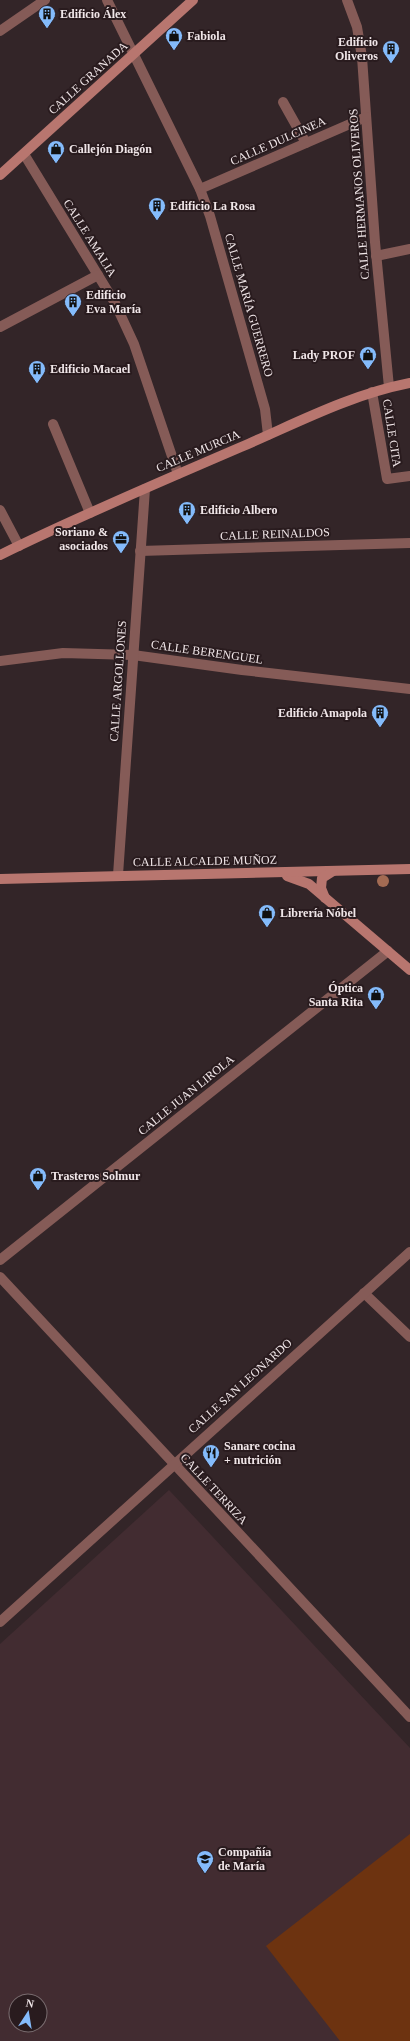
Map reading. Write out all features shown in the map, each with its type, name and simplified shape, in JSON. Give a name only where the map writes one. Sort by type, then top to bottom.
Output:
[{"type":"main road","name":"CALLE GRANADA","points":[[0,175],[193,0]]},
{"type":"main road","name":"CALLE MURCIA","points":[[0,555],[90,513],[319,411],[372,392],[410,383]]},
{"type":"main road","name":"CALLE ALCALDE MUÑOZ","points":[[0,879],[410,869]]},
{"type":"main road","points":[[326,898],[322,888],[322,878],[333,871]]},
{"type":"main road","points":[[275,873],[309,884],[410,970]]},
{"type":"street","points":[[0,31],[34,3],[45,0]]},
{"type":"street","name":"CALLE MARÍA GUERRERO","points":[[107,0],[200,189],[210,216],[265,409],[268,435]]},
{"type":"street","name":"CALLE HERMANOS OLIVEROS","points":[[347,0],[357,27],[362,57],[376,256],[389,387]]},
{"type":"street","points":[[283,102],[306,143]]},
{"type":"street","name":"CALLE DULCINEA","points":[[200,189],[366,117]]},
{"type":"street","name":"CALLE AMALIA","points":[[24,154],[115,303],[134,344],[178,474]]},
{"type":"street","points":[[376,256],[410,249]]},
{"type":"street","points":[[0,327],[98,275]]},
{"type":"street","name":"CALLE CITA","points":[[372,392],[387,479],[410,476]]},
{"type":"street","points":[[53,424],[90,513]]},
{"type":"street","name":"CALLE ARGOLLONES","points":[[118,875],[144,489]]},
{"type":"street","points":[[0,510],[18,546]]},
{"type":"street","name":"CALLE REINALDOS","points":[[140,552],[410,543]]},
{"type":"street","name":"CALLE BERENGUEL","points":[[0,661],[63,653],[133,656],[410,689]]},
{"type":"street","name":"CALLE JUAN LIROLA","points":[[0,1260],[388,951]]},
{"type":"street","name":"CALLE SAN LEONARDO","points":[[0,1622],[410,1252]]},
{"type":"street","name":"CALLE TERRIZA","points":[[0,1277],[173,1465],[410,1717]]},
{"type":"street","points":[[364,1293],[410,1337]]},
{"type":"shaded area","name":"Compañía de María","points":[[169,1490],[410,1748],[410,2041],[0,2041],[0,1644]]},
{"type":"shaded area","points":[[410,1834],[410,2041],[340,2041],[266,1946]]},
{"type":"place","name":"Edificio Álex","points":[[47,29]]},
{"type":"place","name":"Fabiola","points":[[174,51]]},
{"type":"place","name":"Edificio Oliveros","points":[[391,64]]},
{"type":"place","name":"Callejón Diagón","points":[[56,164]]},
{"type":"place","name":"Edificio La Rosa","points":[[157,221]]},
{"type":"place","name":"Edificio Eva María","points":[[73,317]]},
{"type":"place","name":"Lady PROF","points":[[368,370]]},
{"type":"place","name":"Edificio Macael","points":[[37,384]]},
{"type":"place","name":"Edificio Albero","points":[[187,525]]},
{"type":"place","name":"Soriano & asociados","points":[[121,554]]},
{"type":"place","name":"Edificio Amapola","points":[[380,728]]},
{"type":"place","name":"Librería Nóbel","points":[[267,928]]},
{"type":"place","name":"Óptica Santa Rita","points":[[376,1010]]},
{"type":"place","name":"Trasteros Solmur","points":[[38,1191]]},
{"type":"place","name":"Sanare cocina + nutrición","points":[[211,1468]]},
{"type":"place","name":"Compañía de María","points":[[205,1874]]}]
